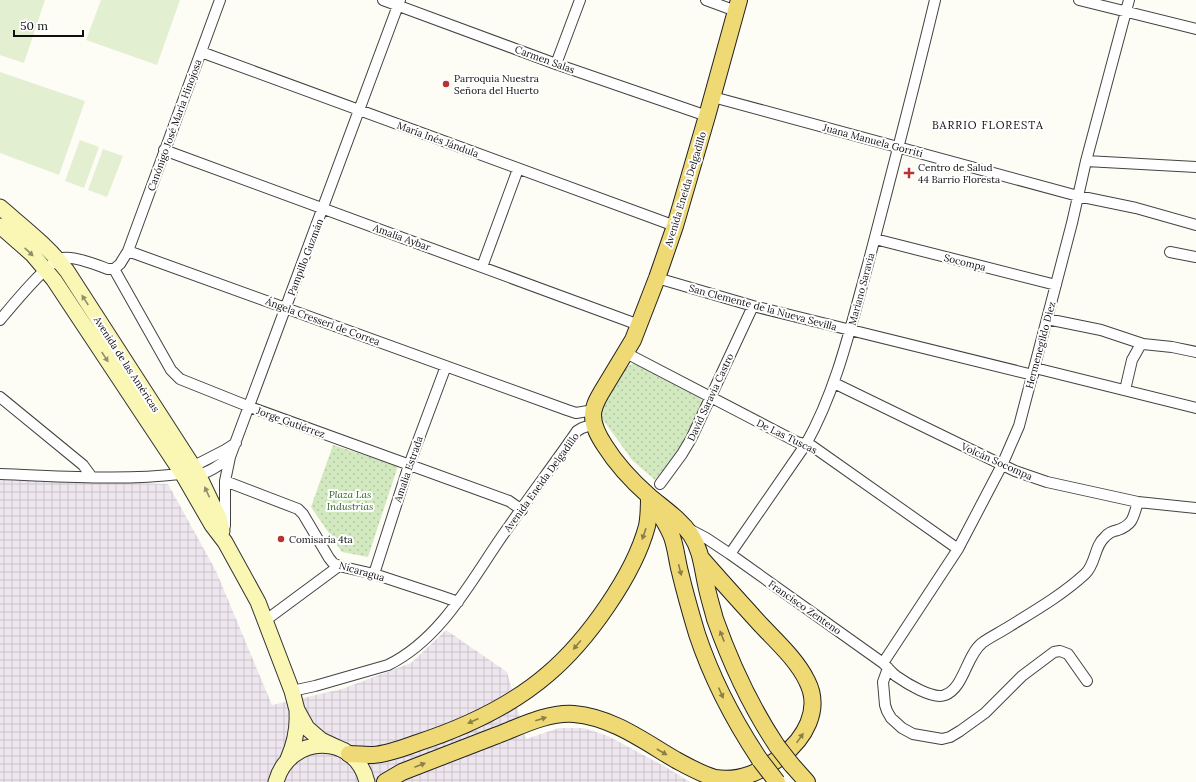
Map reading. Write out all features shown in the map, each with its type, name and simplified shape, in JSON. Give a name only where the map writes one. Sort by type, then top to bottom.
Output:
[{"type":"main road","name":"Avenida Eneida Delgadillo","points":[[594,417],[601,393],[626,353],[640,325],[657,278],[675,226],[737,5]]},
{"type":"main road","name":"Avenida de las Américas","points":[[0,207],[58,259],[191,471],[212,526],[225,542],[258,602],[266,620],[292,691],[297,710]]},
{"type":"main road","name":"Avenida de las Américas","points":[[0,226],[32,254],[46,270],[191,471]]},
{"type":"main road","points":[[594,417],[598,435],[611,456],[632,480],[684,527],[693,539],[701,558],[706,585],[715,618],[737,674],[761,721],[791,764],[807,782]]},
{"type":"main road","points":[[276,782],[280,769],[288,759],[298,751],[311,746],[325,745],[343,751],[374,755],[395,751],[432,738],[490,712],[528,690],[548,674],[575,647],[597,620],[623,579],[639,548],[646,526],[649,496]]},
{"type":"main road","points":[[649,496],[669,528],[698,635],[712,673],[726,704],[746,739],[777,782]]},
{"type":"main road","points":[[385,782],[402,772],[528,723],[559,715],[574,714],[612,724],[693,769],[717,778],[739,779],[750,776],[761,771],[774,762],[794,747],[808,727],[812,715],[813,702],[808,682],[789,656],[701,558]]},
{"type":"main road","points":[[297,710],[307,728],[315,735],[343,751],[358,763],[365,774],[367,782]]},
{"type":"main road","points":[[288,759],[297,736],[297,710]]},
{"type":"street","name":"Canónigo José María Hinojosa","points":[[128,251],[220,0]]},
{"type":"street","name":"Carmen Salas","points":[[383,0],[399,3],[556,64],[707,116]]},
{"type":"street","points":[[556,64],[580,0]]},
{"type":"street","points":[[706,0],[737,5]]},
{"type":"street","name":"Mariano Saravia","points":[[730,554],[806,444],[834,383],[875,239],[935,0]]},
{"type":"street","points":[[1079,0],[1196,29]]},
{"type":"street","name":"Hermenegildo Diez","points":[[1087,681],[1068,654],[1060,651],[1054,652],[1022,676],[985,713],[950,737],[942,738],[913,734],[902,728],[891,718],[884,705],[883,682],[886,665],[958,549],[1002,464],[1018,426],[1034,372],[1086,160],[1129,0]]},
{"type":"street","name":"Pampillo Guzmán","points":[[225,542],[225,480],[230,458],[399,3]]},
{"type":"street","name":"María Inés Jándula","points":[[201,52],[675,226]]},
{"type":"street","name":"Juana Manuela Gorriti","points":[[712,97],[899,146],[1078,196],[1136,208],[1196,225]]},
{"type":"street","name":"Amalia Aybar","points":[[164,150],[640,325]]},
{"type":"street","points":[[1086,160],[1196,167]]},
{"type":"street","points":[[482,267],[518,169]]},
{"type":"street","name":"Socompa","points":[[875,239],[1056,285]]},
{"type":"street","points":[[0,320],[58,259],[70,258],[114,269],[120,264],[128,251]]},
{"type":"street","name":"Ángela Cresseri de Correa","points":[[128,251],[576,413],[594,417]]},
{"type":"street","points":[[1170,252],[1196,257]]},
{"type":"street","name":"Jorge Gutiérrez","points":[[114,269],[175,375],[180,379],[250,407],[509,501],[522,510]]},
{"type":"street","name":"San Clemente de la Nueva Sevilla","points":[[657,278],[753,306],[850,330],[1034,372],[1125,390],[1196,408]]},
{"type":"street","name":"David Saravia Castro","points":[[660,484],[682,454],[711,397],[753,306]]},
{"type":"street","points":[[1047,319],[1101,330],[1141,344],[1172,347],[1196,352]]},
{"type":"street","points":[[1125,390],[1132,360],[1141,344]]},
{"type":"street","name":"De Las Tuscas","points":[[626,353],[798,442],[812,446],[958,549]]},
{"type":"street","name":"Amalia Estrada","points":[[374,574],[409,465],[446,366]]},
{"type":"street","name":"Volcán Socompa","points":[[834,383],[1022,474],[1048,482],[1138,502],[1196,508]]},
{"type":"street","points":[[0,397],[83,465],[91,476]]},
{"type":"street","name":"Avenida Eneida Delgadillo","points":[[292,691],[388,665],[420,644],[458,602],[510,524],[522,510],[578,431],[594,417]]},
{"type":"street","points":[[191,471],[236,443]]},
{"type":"street","points":[[0,474],[166,476],[214,468],[230,458]]},
{"type":"street","name":"Nicaragua","points":[[225,480],[301,511],[333,563],[339,566],[374,574],[458,602]]},
{"type":"street","name":"Francisco Zenteno","points":[[684,527],[706,538],[730,554],[886,665],[896,676],[923,692],[936,696],[945,696],[958,682],[971,657],[981,644],[1053,600],[1087,572],[1092,564],[1098,547],[1105,537],[1112,532],[1128,526],[1133,519],[1138,502]]},
{"type":"street","points":[[266,620],[339,566]]},
{"type":"shaded area","points":[[0,479],[168,484],[216,571],[272,705],[342,689],[411,663],[446,630],[507,672],[526,739],[559,728],[584,728],[608,736],[664,766],[690,782],[0,782]]},
{"type":"green space","points":[[0,0],[45,0],[24,63],[0,55]]},
{"type":"green space","points":[[101,0],[180,0],[157,65],[86,40]]},
{"type":"green space","points":[[0,72],[85,101],[59,175],[0,153]]},
{"type":"green space","points":[[80,140],[99,147],[84,188],[65,181]]},
{"type":"green space","points":[[103,149],[123,156],[107,197],[88,190]]},
{"type":"green space","points":[[634,363],[700,397],[703,405],[681,448],[655,480],[633,461],[601,417],[601,404],[623,369]]},
{"type":"green space","name":"Plaza Las Industrias","points":[[333,445],[398,466],[368,557],[342,552],[311,507]]},
{"type":"place","name":"Parroquia Nuestra Señora del Huerto","points":[[446,84]]},
{"type":"place","name":"Centro de Salud 44 Barrio Floresta","points":[[909,173]]},
{"type":"place","name":"Comisaría 4ta","points":[[281,539]]},
{"type":"district","name":"BARRIO FLORESTA","points":[[988,125]]}]
